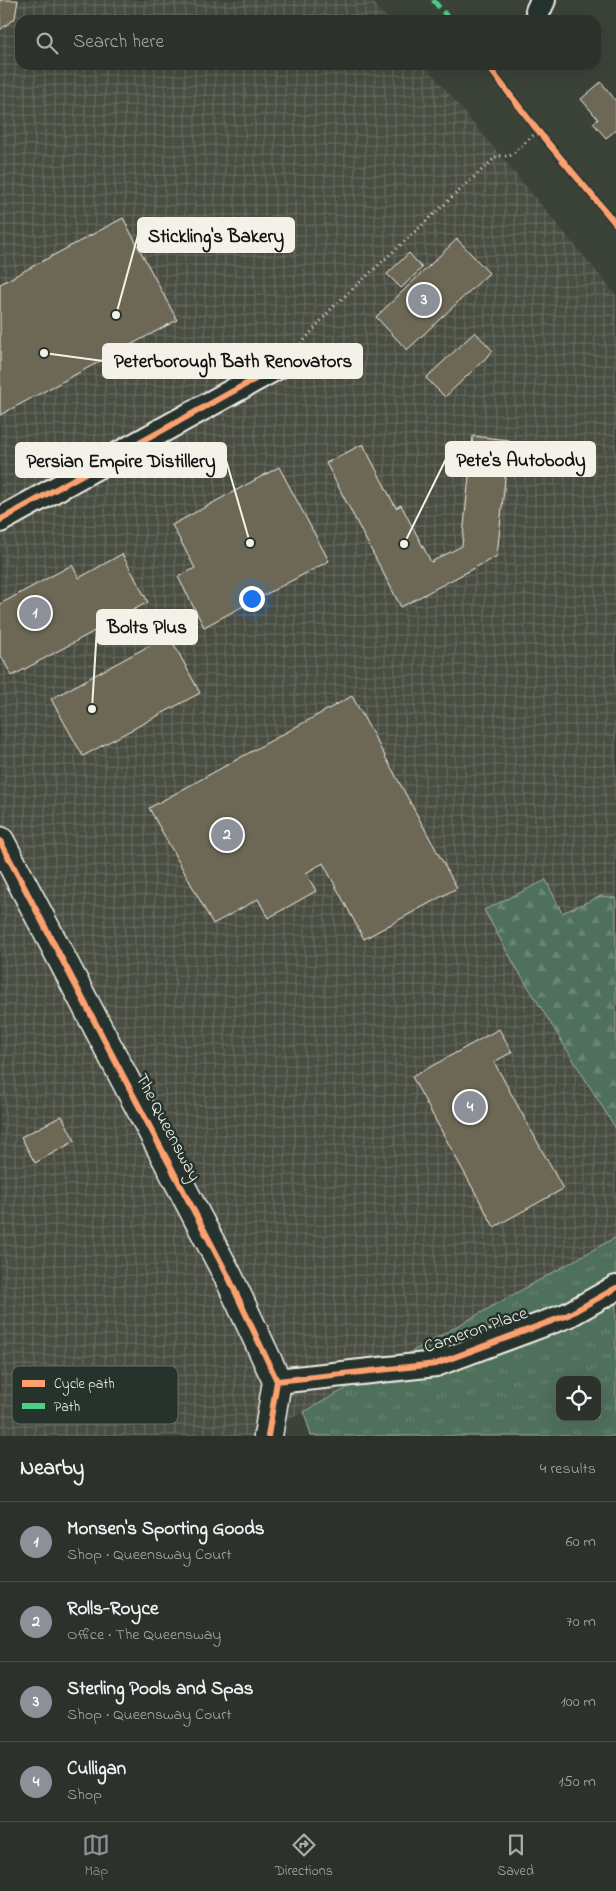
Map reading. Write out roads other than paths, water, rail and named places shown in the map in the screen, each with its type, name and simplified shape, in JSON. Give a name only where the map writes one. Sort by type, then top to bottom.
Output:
[{"type":"street","points":[[0,520],[286,362]]},
{"type":"street","name":"The Queensway","points":[[0,842],[228,1276],[277,1381]]},
{"type":"street","name":"Cameron Place","points":[[277,1381],[436,1364],[568,1315],[616,1288]]},
{"type":"street","points":[[268,1436],[277,1381]]},
{"type":"place","name":"Sterling Pools and Spas","points":[[424,300]]},
{"type":"place","name":"Stickling's Bakery","points":[[116,315]]},
{"type":"place","name":"Peterborough Bath Renovators","points":[[44,353]]},
{"type":"place","name":"Persian Empire Distillery","points":[[250,543]]},
{"type":"place","name":"Pete's Autobody","points":[[404,544]]},
{"type":"place","name":"Monsen's Sporting Goods","points":[[35,613]]},
{"type":"place","name":"Bolts Plus","points":[[92,709]]},
{"type":"place","name":"Rolls-Royce","points":[[227,835]]},
{"type":"place","name":"Culligan","points":[[470,1107]]}]
